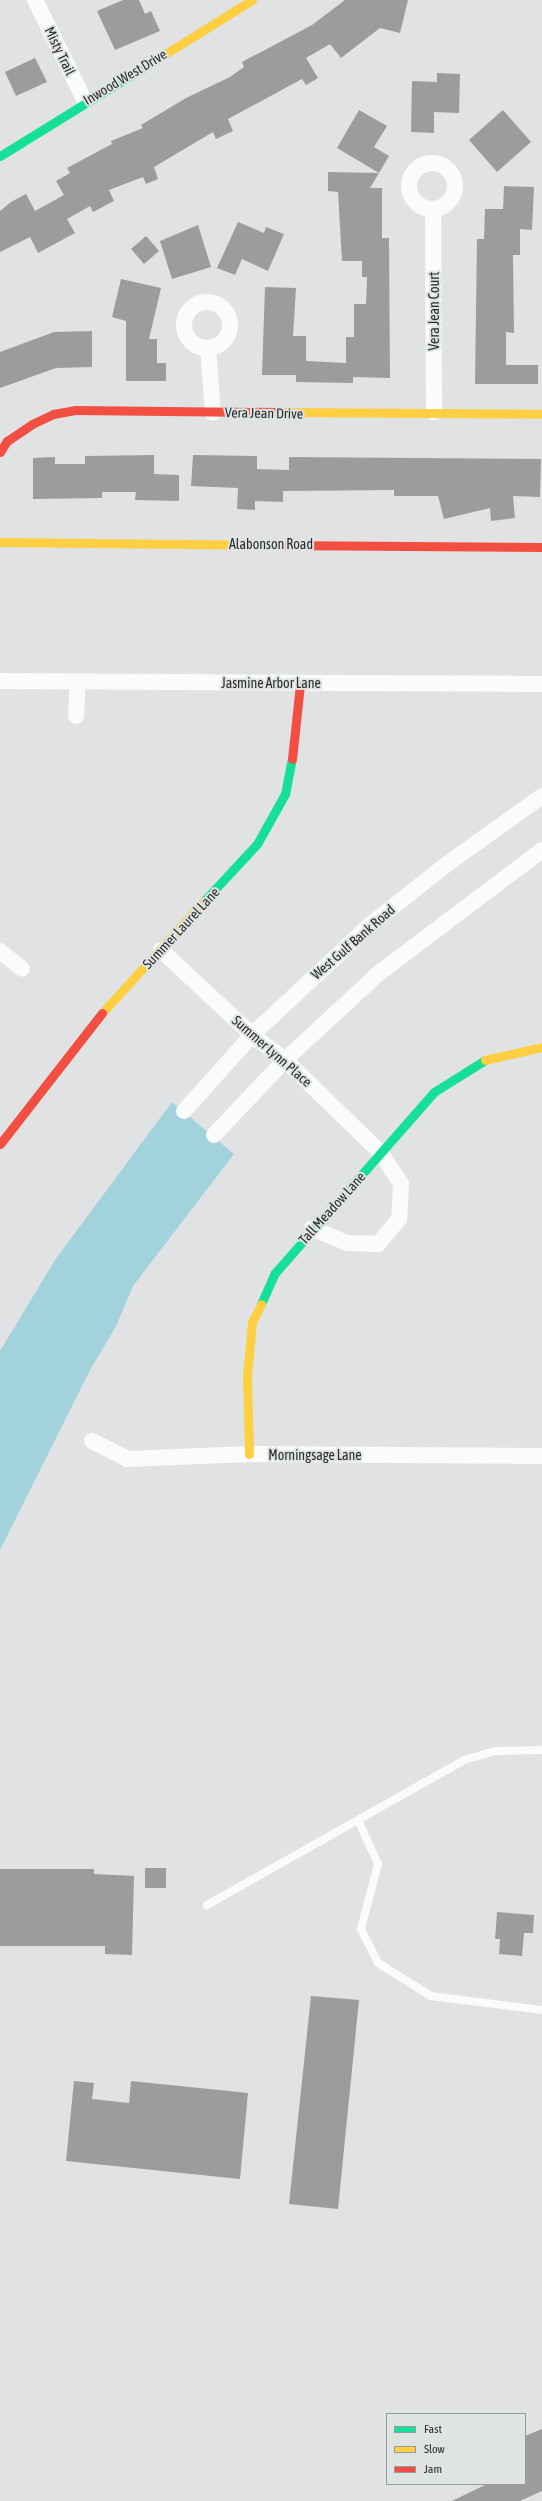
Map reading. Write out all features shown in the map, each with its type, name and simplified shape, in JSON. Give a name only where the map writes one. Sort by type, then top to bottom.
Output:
[{"type":"street","name":"Misty Trail","points":[[35,0],[85,101]]},
{"type":"street","name":"Inwood West Drive","points":[[0,156],[85,101],[252,0]]},
{"type":"street","name":"Vera Jean Court","points":[[434,209],[434,412]]},
{"type":"street","points":[[208,348],[213,413]]},
{"type":"street","name":"Vera Jean Drive","points":[[0,452],[7,441],[53,414],[75,410],[213,413],[434,412],[542,414]]},
{"type":"street","name":"Alabonson Road","points":[[0,542],[542,547]]},
{"type":"street","name":"Jasmine Arbor Lane","points":[[0,681],[300,684],[542,684]]},
{"type":"street","points":[[76,716],[78,682]]},
{"type":"street","name":"Summer Laurel Lane","points":[[0,1144],[112,1001],[161,950],[257,844],[285,794],[296,735],[300,684]]},
{"type":"street","name":"West Gulf Bank Road","points":[[184,1111],[252,1035],[370,925],[446,864],[542,796]]},
{"type":"street","points":[[214,1135],[285,1060],[379,972],[542,850]]},
{"type":"street","name":"Summer Lynn Place","points":[[161,950],[252,1035],[285,1060],[381,1154],[401,1184],[399,1219],[378,1244],[347,1243],[312,1228]]},
{"type":"street","points":[[0,951],[22,970]]},
{"type":"street","name":"Tall Meadow Lane","points":[[249,1454],[247,1376],[252,1322],[275,1273],[312,1228],[381,1154],[434,1092],[489,1057],[542,1047]]},
{"type":"street","name":"Morningsage Lane","points":[[92,1441],[127,1459],[249,1454],[542,1456]]},
{"type":"lane","points":[[207,1905],[464,1760],[495,1751],[542,1750]]},
{"type":"lane","points":[[358,1820],[378,1864],[361,1929],[378,1963],[430,1996],[542,2010]]},
{"type":"shaded area","points":[[172,1102],[234,1154],[133,1286],[116,1326],[89,1372],[0,1550],[0,1351],[55,1260]]},
{"type":"building","points":[[123,0],[139,0],[145,14],[151,11],[160,31],[115,50],[97,11]]},
{"type":"building","points":[[345,0],[408,0],[400,33],[380,28],[341,58],[330,44],[306,58],[318,78],[306,85],[302,79],[228,119],[233,131],[216,139],[213,132],[154,167],[158,179],[146,184],[143,177],[109,190],[114,201],[93,212],[90,206],[67,219],[75,233],[38,253],[30,237],[0,252],[0,211],[11,202],[26,194],[35,211],[64,195],[56,181],[70,173],[67,168],[112,144],[111,141],[143,128],[141,125],[186,98],[230,77],[244,67],[242,62],[312,25]]},
{"type":"building","points":[[35,58],[47,82],[16,96],[5,72]]},
{"type":"building","points":[[437,73],[460,74],[459,113],[434,112],[434,133],[411,132],[412,81],[437,82]]},
{"type":"building","points":[[359,110],[387,126],[374,147],[389,156],[379,173],[337,148]]},
{"type":"building","points":[[503,110],[531,142],[497,172],[469,140]]},
{"type":"building","points":[[328,172],[379,173],[370,188],[382,188],[382,238],[389,238],[390,378],[353,377],[353,383],[296,382],[296,375],[262,375],[265,287],[296,288],[293,336],[306,336],[306,361],[346,363],[346,337],[354,337],[354,304],[366,304],[367,277],[362,277],[362,261],[342,261],[338,192],[328,191]]},
{"type":"building","points":[[504,186],[534,187],[532,230],[520,229],[520,255],[513,255],[514,333],[506,332],[506,365],[538,365],[538,384],[475,384],[477,239],[484,239],[485,209],[503,209]]},
{"type":"building","points":[[238,222],[264,233],[266,227],[284,234],[268,271],[242,259],[235,275],[217,268]]},
{"type":"building","points":[[198,225],[211,267],[172,279],[160,241]]},
{"type":"building","points":[[146,236],[159,251],[144,264],[131,249]]},
{"type":"building","points":[[121,279],[161,288],[149,339],[157,339],[157,363],[166,363],[166,381],[126,381],[126,321],[112,317]]},
{"type":"building","points":[[92,331],[92,367],[56,368],[0,388],[0,352],[54,332]]},
{"type":"building","points":[[154,455],[154,474],[179,475],[179,501],[135,500],[136,492],[102,492],[102,498],[33,499],[33,458],[55,457],[55,464],[85,464],[85,456]]},
{"type":"building","points":[[193,455],[257,456],[257,469],[289,470],[289,457],[541,459],[540,497],[513,496],[515,518],[491,521],[490,508],[444,519],[438,496],[394,496],[394,490],[283,491],[283,502],[255,501],[255,510],[237,509],[238,488],[191,486]]},
{"type":"building","points":[[145,1868],[166,1868],[166,1888],[145,1888]]},
{"type":"building","points":[[0,1869],[94,1869],[94,1874],[134,1876],[132,1955],[105,1954],[105,1946],[0,1946]]},
{"type":"building","points":[[497,1912],[534,1915],[533,1933],[524,1933],[522,1956],[499,1954],[500,1939],[495,1939]]},
{"type":"building","points":[[311,1996],[359,2000],[338,2209],[289,2204]]},
{"type":"building","points":[[74,2081],[94,2083],[92,2099],[129,2103],[131,2081],[248,2093],[240,2179],[66,2161]]},
{"type":"building","points":[[542,2429],[542,2491],[520,2501],[452,2501],[485,2485],[526,2485],[526,2436]]},
{"type":"traffic: fast","points":[[0,156],[162,56]]},
{"type":"traffic: fast","points":[[204,901],[257,844],[285,794],[292,759]]},
{"type":"traffic: fast","points":[[261,1304],[275,1273],[434,1092],[485,1060]]},
{"type":"traffic: slow","points":[[162,56],[252,0]]},
{"type":"traffic: slow","points":[[277,412],[542,414]]},
{"type":"traffic: slow","points":[[0,542],[272,545]]},
{"type":"traffic: slow","points":[[102,1013],[204,901]]},
{"type":"traffic: slow","points":[[485,1060],[542,1047]]},
{"type":"traffic: slow","points":[[249,1454],[247,1376],[252,1322],[261,1304]]},
{"type":"traffic: jam","points":[[0,452],[7,441],[32,424],[53,414],[75,410],[277,412]]},
{"type":"traffic: jam","points":[[272,545],[542,547]]},
{"type":"traffic: jam","points":[[292,759],[300,684]]},
{"type":"traffic: jam","points":[[0,1144],[102,1013]]}]
